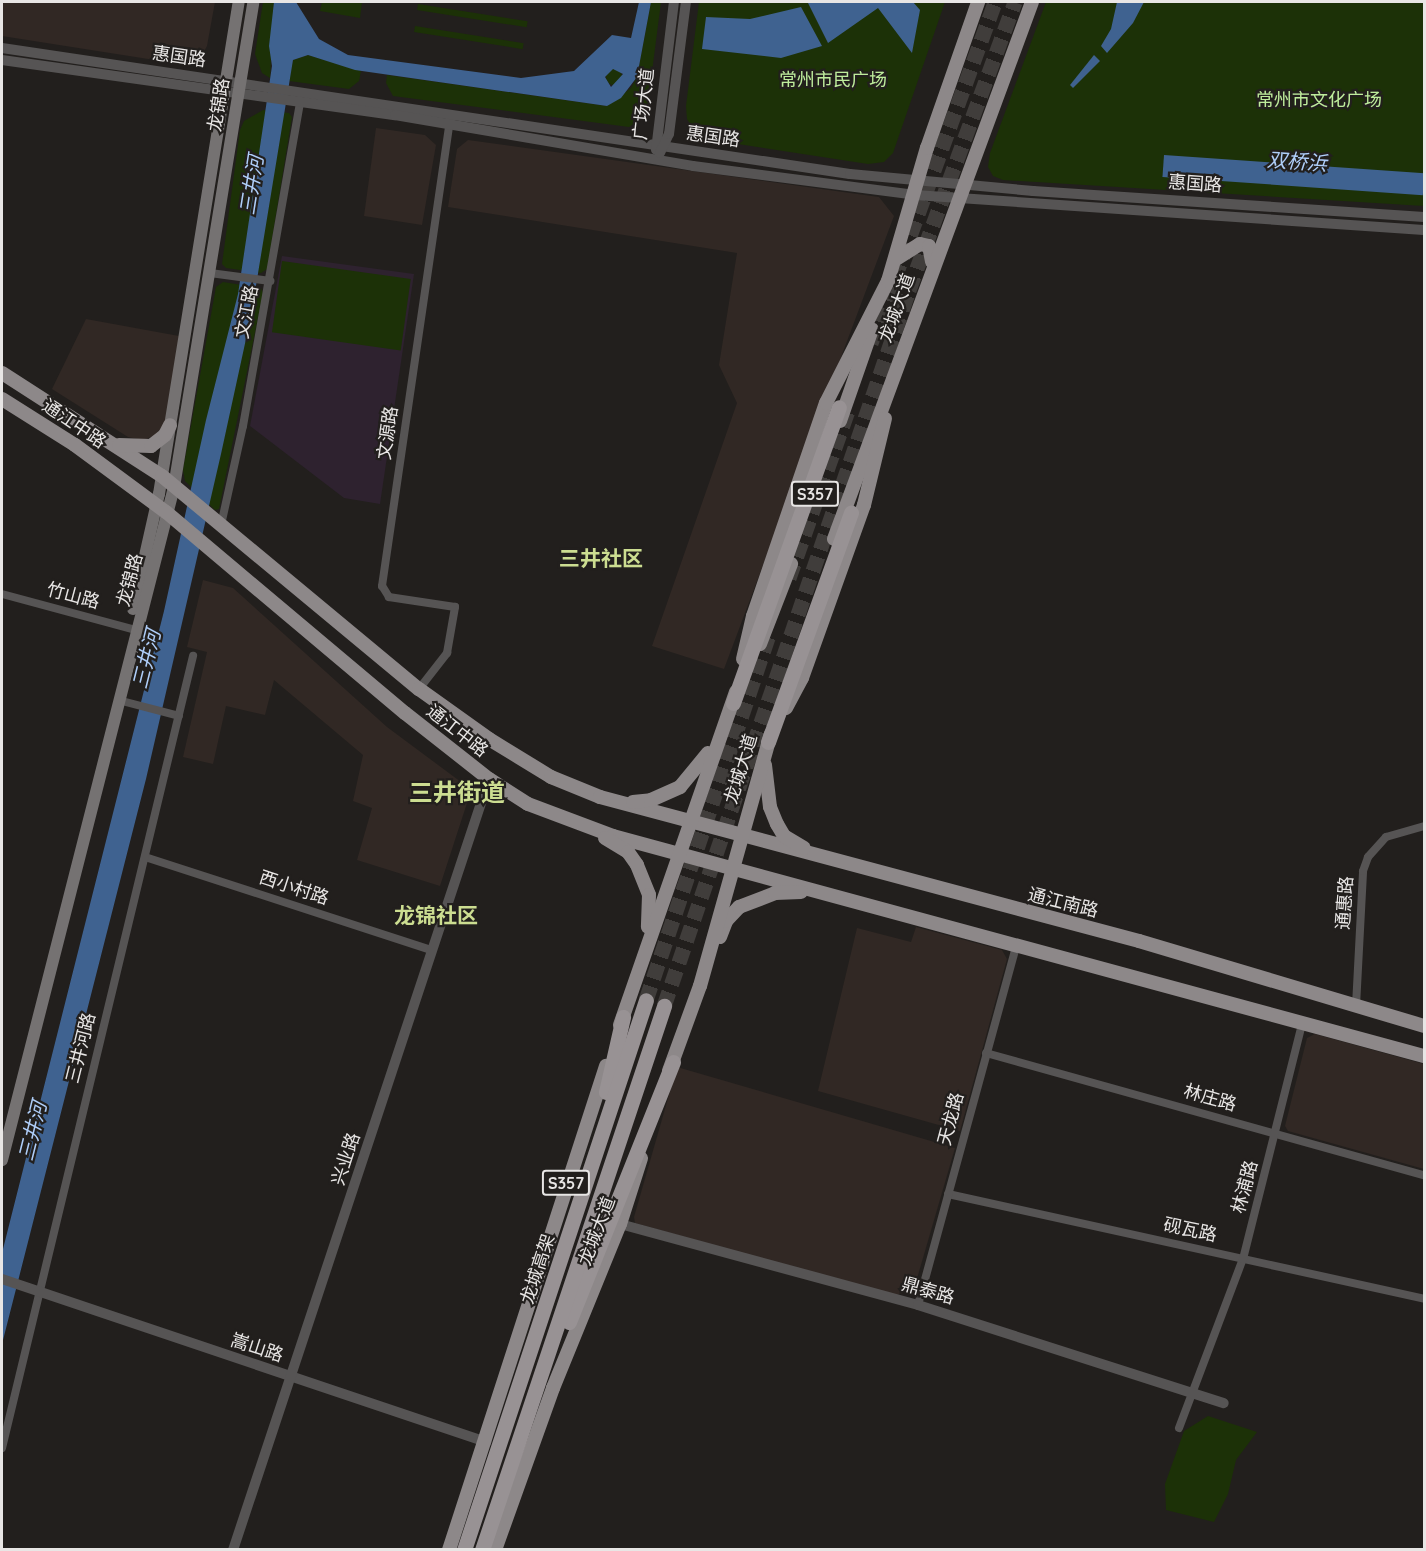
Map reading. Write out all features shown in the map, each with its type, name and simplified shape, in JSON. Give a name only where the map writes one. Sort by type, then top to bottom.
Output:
[{"type":"highway","points":[[733,703],[838,407]]},
{"type":"highway","points":[[766,749],[851,513]]},
{"type":"highway","name":"龙城高架","points":[[464,1550],[493,1444],[646,1000]]},
{"type":"highway","name":"龙城高架","points":[[482,1550],[664,1006]]},
{"type":"highway","points":[[493,1444],[611,1076],[623,1017]]},
{"type":"highway","points":[[517,1450],[673,1062]]},
{"type":"main road","name":"龙锦路","points":[[2,1132],[162,509],[162,476],[239,2]]},
{"type":"main road","name":"龙锦路","points":[[162,509],[174,487],[253,2]]},
{"type":"main road","points":[[623,1017],[678,852],[692,820],[717,739],[733,703],[753,616],[826,403],[888,281],[918,181],[978,2]]},
{"type":"main road","name":"龙城大道","points":[[495,1550],[553,1388],[620,1224],[700,986],[730,868],[766,749],[900,352],[932,264],[963,191],[1032,2]]},
{"type":"main road","points":[[896,259],[920,244],[929,246],[932,264]]},
{"type":"main road","name":"通江中路","points":[[2,373],[122,448],[162,476]]},
{"type":"main road","name":"通江中路","points":[[2,399],[75,445],[162,509],[489,779],[528,804],[571,821],[730,868]]},
{"type":"main road","points":[[122,448],[152,446],[165,435],[170,425]]},
{"type":"main road","points":[[162,476],[174,487]]},
{"type":"main road","name":"通江中路","points":[[174,487],[419,689],[531,767],[615,801],[692,820]]},
{"type":"main road","name":"龙锦路","points":[[2,1160],[118,700],[132,629]]},
{"type":"main road","points":[[615,801],[651,800],[680,788],[690,779],[717,739]]},
{"type":"main road","points":[[766,749],[770,807],[784,836],[840,862]]},
{"type":"main road","name":"通江南路","points":[[692,820],[739,836],[1139,941],[1425,1026]]},
{"type":"main road","points":[[571,821],[628,852],[637,865],[649,895],[646,944]]},
{"type":"main road","points":[[730,868],[1017,942],[1303,1020],[1425,1056]]},
{"type":"main road","points":[[700,986],[726,921],[739,907],[775,893],[837,896]]},
{"type":"main road","points":[[449,1550],[493,1444]]},
{"type":"street","name":"广场大道","points":[[657,158],[674,2]]},
{"type":"street","name":"广场大道","points":[[659,146],[669,134],[686,2]]},
{"type":"street","name":"惠国路","points":[[2,48],[293,99],[918,181],[963,191],[1425,217]]},
{"type":"street","points":[[2,60],[226,87]]},
{"type":"street","points":[[293,99],[449,120],[657,158],[915,195],[963,191],[1425,230]]},
{"type":"street","name":"文江路","points":[[216,520],[265,280],[293,99]]},
{"type":"street","name":"文源路","points":[[419,689],[447,653],[455,607],[389,597],[382,586],[449,120]]},
{"type":"street","points":[[210,273],[265,280]]},
{"type":"street","name":"竹山路","points":[[2,594],[132,629]]},
{"type":"street","name":"三井河路","points":[[2,1448],[193,656]]},
{"type":"street","points":[[118,700],[179,716]]},
{"type":"street","name":"兴业路","points":[[233,1550],[489,779]]},
{"type":"street","name":"通惠路","points":[[1356,1006],[1363,871],[1368,857],[1386,837],[1413,827],[1425,826]]},
{"type":"street","name":"西小村路","points":[[145,857],[432,950]]},
{"type":"street","name":"天龙路","points":[[918,1305],[1017,942]]},
{"type":"street","name":"林浦路","points":[[1179,1428],[1244,1259],[1303,1020]]},
{"type":"street","name":"林庄路","points":[[986,1053],[1425,1175]]},
{"type":"street","name":"砚瓦路","points":[[948,1194],[1425,1299]]},
{"type":"street","name":"鼎泰路","points":[[620,1224],[918,1305],[1194,1391],[1224,1403]]},
{"type":"street","name":"嵩山路","points":[[2,1280],[493,1444]]},
{"type":"shaded area","points":[[2,2],[215,2],[207,46],[201,57],[180,64],[2,36]]},
{"type":"shaded area","points":[[376,128],[425,135],[436,145],[422,225],[364,216]]},
{"type":"shaded area","points":[[468,140],[879,197],[894,216],[724,669],[652,646],[737,403],[719,365],[737,253],[448,207],[457,149]]},
{"type":"shaded area","points":[[282,256],[414,274],[380,504],[344,498],[250,426]]},
{"type":"shaded area","points":[[86,319],[179,336],[167,421],[157,435],[143,440],[128,437],[52,389]]},
{"type":"shaded area","points":[[203,580],[233,588],[387,727],[461,782],[468,800],[440,886],[357,860],[372,808],[353,801],[363,755],[274,680],[265,715],[226,706],[213,764],[183,757],[207,652],[187,647]]},
{"type":"shaded area","points":[[916,927],[1002,950],[1007,959],[960,1131],[818,1091],[857,928],[911,942]]},
{"type":"shaded area","points":[[1315,1034],[1424,1064],[1424,1169],[1288,1131],[1285,1126],[1307,1038]]},
{"type":"shaded area","points":[[677,1067],[955,1148],[916,1282],[908,1291],[894,1296],[635,1223],[634,1217]]},
{"type":"green space","points":[[263,2],[274,2],[270,78],[262,73],[255,54]]},
{"type":"green space","points":[[322,2],[362,2],[360,18],[320,11]]},
{"type":"green space","points":[[651,2],[661,2],[648,103],[645,116],[629,127],[393,96],[386,83],[387,75],[607,106],[631,88],[637,77]]},
{"type":"green space","name":"常州市民广场","points":[[699,2],[945,2],[893,153],[884,162],[868,164],[699,138],[687,119],[686,106]]},
{"type":"green space","name":"常州市文化广场","points":[[1046,2],[1424,2],[1424,206],[1003,180],[993,176],[988,167],[990,153]]},
{"type":"green space","points":[[418,4],[528,21],[527,27],[417,10]]},
{"type":"green space","points":[[415,26],[524,43],[523,49],[414,32]]},
{"type":"green space","points":[[308,55],[361,71],[359,81],[349,89],[289,81],[293,60]]},
{"type":"green space","points":[[611,69],[617,69],[622,77],[620,83],[611,85],[606,80],[606,74]]},
{"type":"green space","points":[[263,110],[289,113],[292,117],[267,269],[261,273],[226,268],[222,264],[240,130],[244,121]]},
{"type":"green space","points":[[282,261],[411,279],[401,350],[272,332]]},
{"type":"green space","points":[[223,282],[261,288],[263,293],[219,509],[215,510],[185,481],[183,470],[216,287]]},
{"type":"green space","points":[[1208,1416],[1257,1432],[1236,1460],[1228,1494],[1214,1522],[1166,1510],[1165,1484],[1184,1431]]},
{"type":"water","points":[[274,2],[296,2],[319,39],[348,55],[521,78],[574,71],[612,35],[631,38],[639,2],[651,2],[637,77],[621,98],[607,106],[355,70],[308,55],[293,60],[251,316],[221,454],[146,779],[2,1344],[2,1253],[164,611],[206,420],[238,294],[272,66],[269,46]],"holes":[[[613,69],[623,74],[611,87],[605,77]]]},
{"type":"water","points":[[913,2],[920,10],[912,53],[878,8],[828,43],[808,3]]},
{"type":"water","points":[[1117,2],[1144,2],[1133,23],[1107,53],[1101,46],[1111,29]]},
{"type":"water","points":[[801,7],[822,46],[781,58],[702,49],[706,17],[750,19]]},
{"type":"water","points":[[1094,55],[1100,61],[1073,88],[1070,85]]},
{"type":"water","points":[[1164,155],[1424,173],[1423,195],[1162,177]]},
{"type":"tunnel","points":[[871,343],[995,2]]},
{"type":"tunnel","points":[[664,1006],[909,290],[1015,2]]},
{"type":"tunnel","points":[[789,578],[849,408]]},
{"type":"tunnel","points":[[646,1000],[770,632]]},
{"type":"district","name":"三井社区","points":[[601,558]]},
{"type":"district","name":"三井街道","points":[[457,793]]},
{"type":"district","name":"龙锦社区","points":[[436,915]]},
{"type":"water label","name":"双桥浜","points":[[1297,161]]},
{"type":"water label","name":"三井河","points":[[251,185]]},
{"type":"water label","name":"三井河","points":[[146,659]]},
{"type":"water label","name":"三井河","points":[[32,1131]]}]
